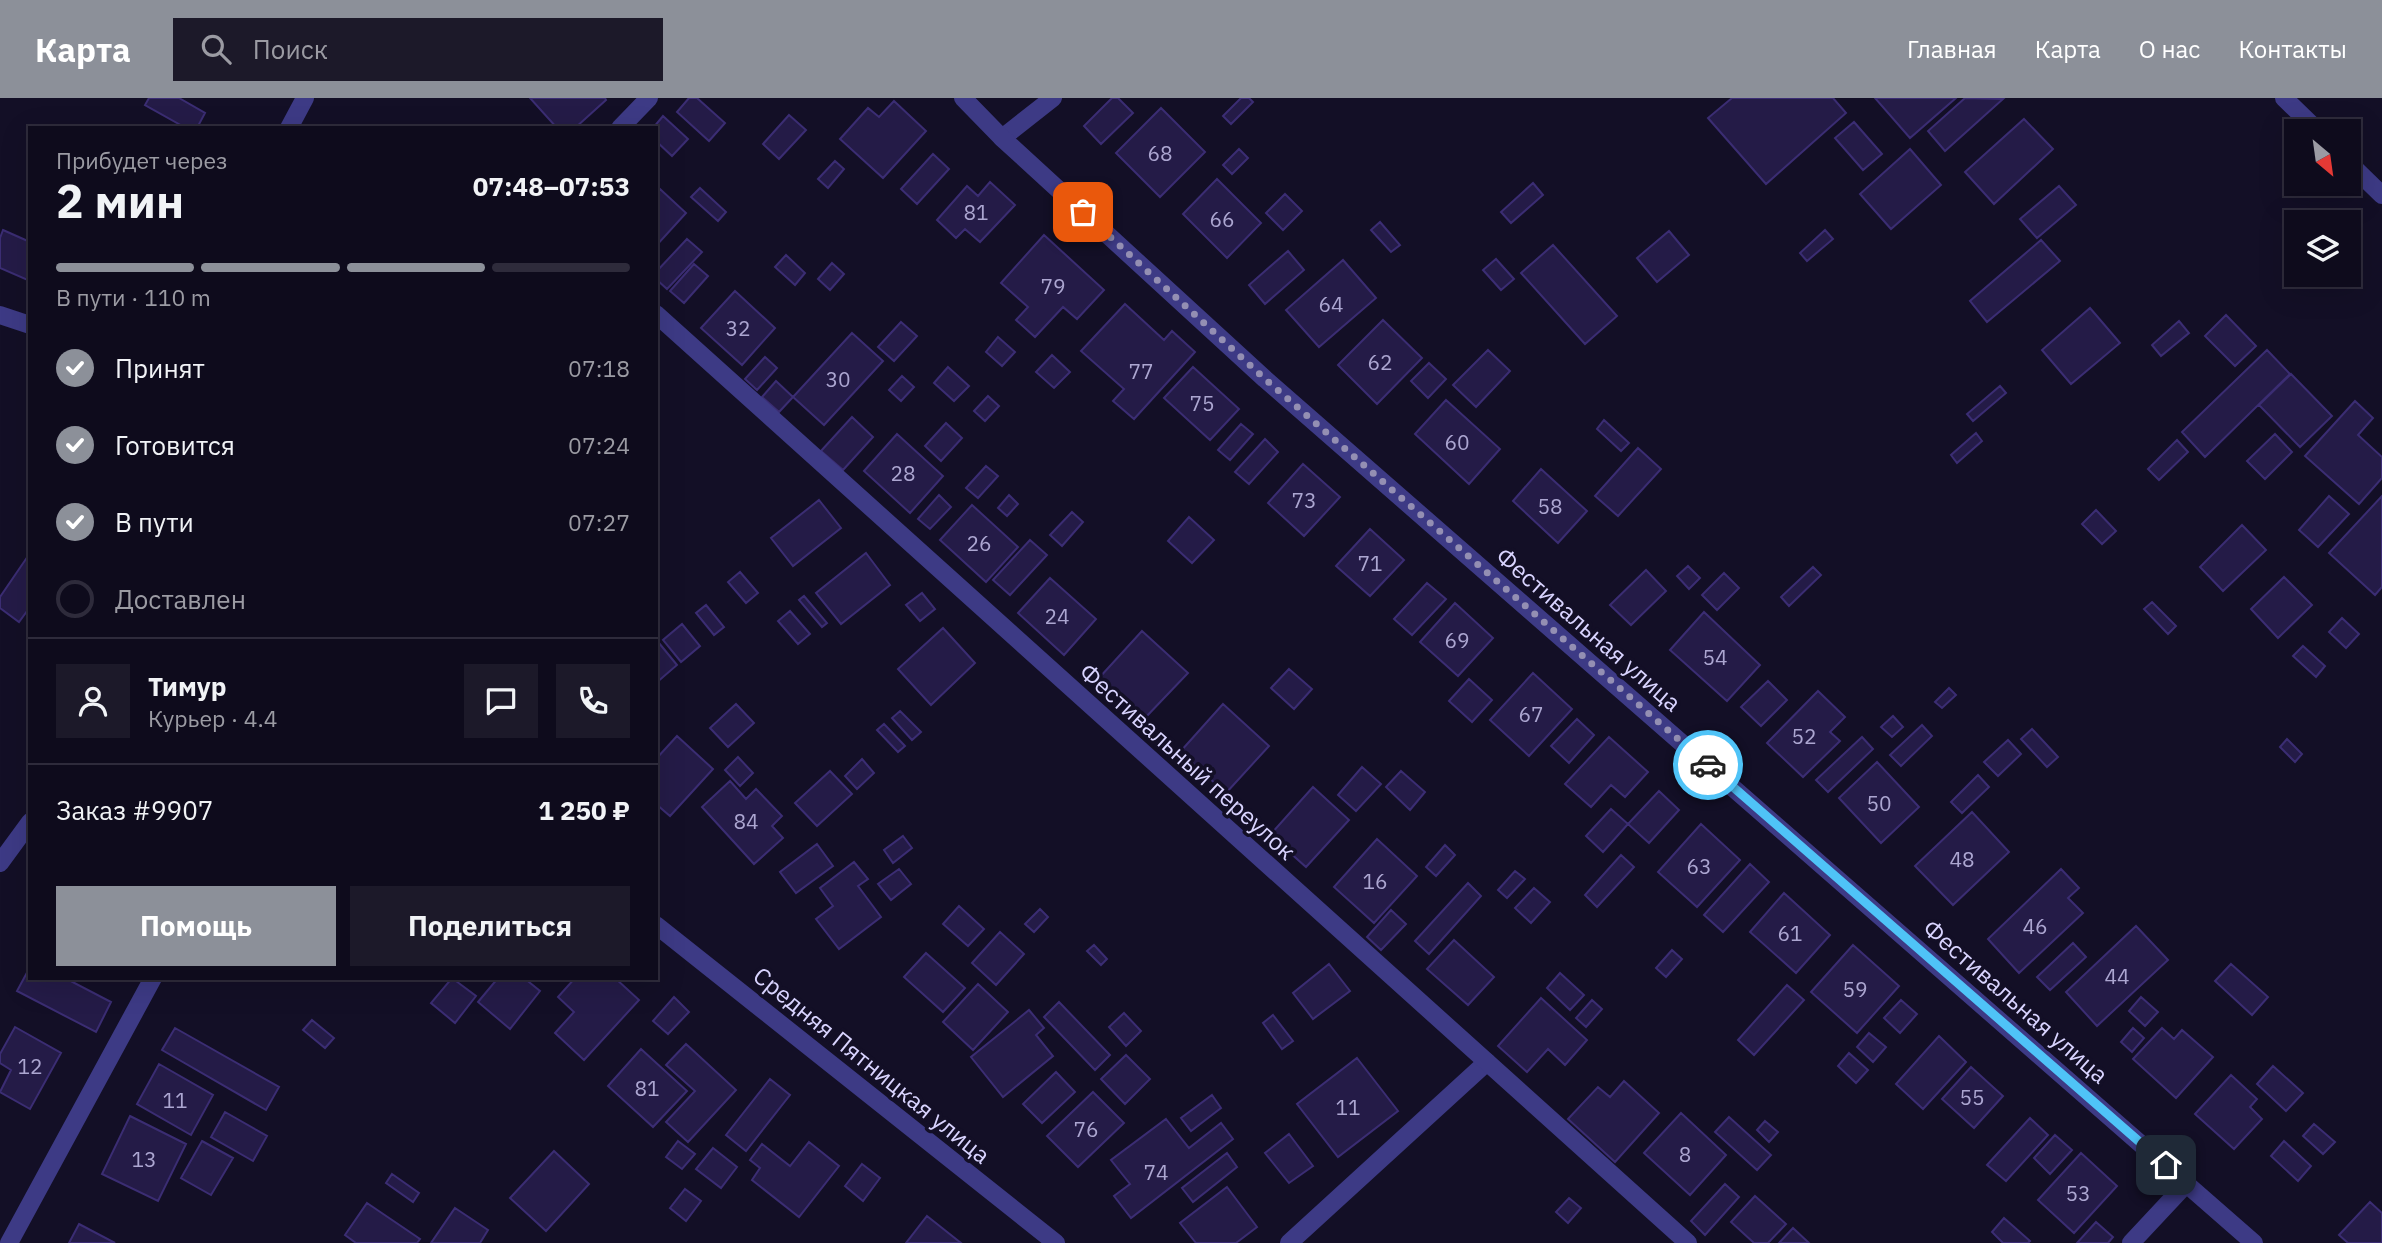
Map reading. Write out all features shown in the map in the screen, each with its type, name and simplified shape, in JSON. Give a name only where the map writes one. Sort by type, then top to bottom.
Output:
[{"type":"street","points":[[290,126],[305,98]]},
{"type":"street","points":[[622,126],[649,98]]},
{"type":"street","name":"Фестивальная улица","points":[[963,98],[1002,138],[1286,398],[2254,1243]]},
{"type":"street","points":[[1002,138],[1053,98]]},
{"type":"street","points":[[2284,98],[2306,119]]},
{"type":"street","points":[[2361,175],[2382,195]]},
{"type":"street","points":[[0,315],[28,324]]},
{"type":"street","name":"Фестивальный переулок","points":[[658,316],[1688,1243]]},
{"type":"street","points":[[0,863],[28,824]]},
{"type":"street","name":"Средняя Пятницкая улица","points":[[658,927],[1056,1243]]},
{"type":"street","points":[[9,1243],[152,980]]},
{"type":"street","points":[[1289,1243],[1487,1062]]},
{"type":"street","points":[[2131,1243],[2187,1183]]},
{"type":"building","points":[[149,98],[179,98],[205,113],[198,126],[182,126],[145,105]]},
{"type":"building","points":[[530,98],[605,98],[606,100],[577,126],[555,126]]},
{"type":"building","points":[[689,98],[697,98],[725,123],[709,141],[677,112]]},
{"type":"building","points":[[1112,98],[1118,98],[1133,113],[1101,144],[1084,126]]},
{"type":"building","points":[[1241,98],[1249,98],[1253,102],[1231,124],[1223,116]]},
{"type":"building","points":[[1732,98],[1833,98],[1846,113],[1766,184],[1708,118]]},
{"type":"building","points":[[1875,98],[1956,98],[1910,138]]},
{"type":"building","points":[[1965,98],[2003,99],[1945,151],[1928,131]]},
{"type":"building","points":[[894,101],[926,131],[883,178],[840,139],[868,108],[879,117]]},
{"type":"building","points":[[1161,108],[1205,152],[1160,197],[1116,153]]},
{"type":"building","points":[[789,115],[806,130],[779,159],[763,144]]},
{"type":"building","points":[[663,116],[688,139],[672,156],[658,143],[658,126],[655,126]]},
{"type":"building","points":[[2024,119],[2053,149],[1994,204],[1965,172]]},
{"type":"building","points":[[1854,122],[1882,154],[1863,170],[1835,138]]},
{"type":"building","points":[[1239,149],[1248,158],[1232,174],[1223,165]]},
{"type":"building","points":[[1910,149],[1941,185],[1891,229],[1860,194]]},
{"type":"building","points":[[933,154],[949,169],[917,204],[901,189]]},
{"type":"building","points":[[835,161],[844,169],[828,188],[818,179]]},
{"type":"building","points":[[1217,179],[1261,223],[1227,258],[1183,214]]},
{"type":"building","points":[[990,182],[1015,205],[980,242],[965,229],[956,238],[937,220],[967,186],[978,196]]},
{"type":"building","points":[[1533,183],[1543,195],[1511,223],[1501,212]]},
{"type":"building","points":[[2059,186],[2076,205],[2037,238],[2020,219]]},
{"type":"building","points":[[700,188],[726,212],[718,221],[691,197]]},
{"type":"building","points":[[660,189],[686,213],[658,244]]},
{"type":"building","points":[[1285,194],[1302,211],[1283,230],[1266,213]]},
{"type":"building","points":[[1380,222],[1400,245],[1391,252],[1371,230]]},
{"type":"building","points":[[3,230],[28,241],[28,280],[0,268],[0,238]]},
{"type":"building","points":[[1825,230],[1833,239],[1807,261],[1800,253]]},
{"type":"building","points":[[1669,231],[1689,255],[1657,282],[1637,258]]},
{"type":"building","points":[[1044,235],[1104,290],[1077,319],[1063,307],[1035,337],[1016,320],[1028,307],[1001,283]]},
{"type":"building","points":[[687,239],[702,252],[667,289],[658,281],[658,270]]},
{"type":"building","points":[[2041,240],[2060,261],[1987,322],[1970,301]]},
{"type":"building","points":[[1553,245],[1617,316],[1585,344],[1521,273]]},
{"type":"building","points":[[1288,251],[1304,270],[1265,304],[1249,285]]},
{"type":"building","points":[[786,255],[805,273],[795,285],[775,267]]},
{"type":"building","points":[[1496,259],[1514,279],[1501,290],[1483,270]]},
{"type":"building","points":[[1343,260],[1376,298],[1319,347],[1286,310]]},
{"type":"building","points":[[832,263],[844,274],[830,290],[818,279]]},
{"type":"building","points":[[694,264],[708,276],[684,303],[670,291]]},
{"type":"building","points":[[735,291],[775,328],[742,365],[701,328]]},
{"type":"building","points":[[1125,304],[1164,340],[1172,331],[1195,352],[1134,419],[1113,401],[1124,389],[1081,351]]},
{"type":"building","points":[[2090,308],[2120,343],[2071,384],[2042,350]]},
{"type":"building","points":[[2226,315],[2256,346],[2235,366],[2205,336]]},
{"type":"building","points":[[1383,320],[1422,358],[1377,404],[1338,365]]},
{"type":"building","points":[[2179,321],[2189,333],[2161,356],[2152,345]]},
{"type":"building","points":[[901,322],[917,336],[894,361],[878,347]]},
{"type":"building","points":[[852,333],[883,361],[824,425],[793,397]]},
{"type":"building","points":[[998,337],[1015,352],[1002,366],[986,352]]},
{"type":"building","points":[[1488,350],[1510,371],[1476,407],[1453,385]]},
{"type":"building","points":[[2267,350],[2290,374],[2205,457],[2182,432]]},
{"type":"building","points":[[1052,355],[1070,372],[1054,388],[1036,372]]},
{"type":"building","points":[[765,357],[777,368],[757,390],[745,379]]},
{"type":"building","points":[[1429,363],[1446,379],[1428,398],[1411,381]]},
{"type":"building","points":[[948,367],[969,386],[954,401],[934,383]]},
{"type":"building","points":[[1193,367],[1239,409],[1210,440],[1164,398]]},
{"type":"building","points":[[2291,374],[2332,416],[2300,447],[2259,405]]},
{"type":"building","points":[[902,376],[914,387],[901,401],[889,390]]},
{"type":"building","points":[[776,381],[793,397],[779,412],[762,397]]},
{"type":"building","points":[[2000,386],[2006,393],[1973,421],[1967,414]]},
{"type":"building","points":[[988,396],[999,406],[985,421],[974,411]]},
{"type":"building","points":[[1446,400],[1500,449],[1469,484],[1415,434]]},
{"type":"building","points":[[2355,401],[2373,418],[2358,435],[2382,457],[2382,478],[2359,504],[2305,456]]},
{"type":"building","points":[[852,417],[873,437],[843,470],[821,451]]},
{"type":"building","points":[[1604,420],[1629,443],[1621,451],[1597,429]]},
{"type":"building","points":[[946,423],[962,438],[941,461],[925,446]]},
{"type":"building","points":[[1241,424],[1253,434],[1230,460],[1218,450]]},
{"type":"building","points":[[1976,433],[1982,441],[1957,463],[1951,455]]},
{"type":"building","points":[[897,434],[943,476],[910,513],[864,471]]},
{"type":"building","points":[[2275,434],[2292,452],[2265,479],[2247,461]]},
{"type":"building","points":[[1265,439],[1278,452],[1249,484],[1235,472]]},
{"type":"building","points":[[2177,440],[2188,452],[2159,480],[2148,469]]},
{"type":"building","points":[[1638,448],[1661,469],[1618,516],[1595,496]]},
{"type":"building","points":[[1303,464],[1340,497],[1304,536],[1268,503]]},
{"type":"building","points":[[986,466],[998,476],[978,498],[966,488]]},
{"type":"building","points":[[1541,469],[1587,511],[1558,543],[1513,501]]},
{"type":"building","points":[[939,495],[951,507],[930,529],[918,519]]},
{"type":"building","points":[[1009,495],[1018,504],[1007,516],[998,508]]},
{"type":"building","points":[[2329,496],[2349,514],[2318,547],[2299,530]]},
{"type":"building","points":[[2382,496],[2382,587],[2375,595],[2329,553]]},
{"type":"building","points":[[819,500],[841,528],[793,566],[771,538]]},
{"type":"building","points":[[972,505],[1018,547],[986,582],[940,540]]},
{"type":"building","points":[[2096,510],[2116,531],[2102,544],[2082,524]]},
{"type":"building","points":[[1072,512],[1083,522],[1062,546],[1050,535]]},
{"type":"building","points":[[1189,517],[1214,540],[1192,563],[1168,541]]},
{"type":"building","points":[[2242,525],[2266,550],[2223,591],[2200,567]]},
{"type":"building","points":[[1370,529],[1404,560],[1370,596],[1336,566]]},
{"type":"building","points":[[1030,540],[1047,555],[1010,595],[993,580]]},
{"type":"building","points":[[866,553],[890,585],[841,624],[816,593]]},
{"type":"building","points":[[28,556],[28,610],[19,622],[0,608],[0,597]]},
{"type":"building","points":[[1688,566],[1700,578],[1689,589],[1677,576]]},
{"type":"building","points":[[1813,567],[1821,575],[1789,606],[1781,597]]},
{"type":"building","points":[[1646,570],[1666,591],[1631,625],[1610,605]]},
{"type":"building","points":[[740,572],[758,593],[746,603],[728,582]]},
{"type":"building","points":[[1724,573],[1739,588],[1717,610],[1702,595]]},
{"type":"building","points":[[2284,577],[2312,605],[2278,638],[2251,609]]},
{"type":"building","points":[[1050,578],[1096,619],[1064,655],[1018,613]]},
{"type":"building","points":[[1427,583],[1446,599],[1412,635],[1394,619]]},
{"type":"building","points":[[922,593],[935,609],[920,621],[906,605]]},
{"type":"building","points":[[804,596],[827,623],[822,627],[799,600]]},
{"type":"building","points":[[2152,602],[2176,626],[2168,634],[2144,609]]},
{"type":"building","points":[[1455,603],[1493,638],[1458,676],[1420,642]]},
{"type":"building","points":[[706,605],[724,627],[714,635],[696,613]]},
{"type":"building","points":[[790,611],[810,634],[798,644],[778,621]]},
{"type":"building","points":[[1704,612],[1760,665],[1727,701],[1670,650]]},
{"type":"building","points":[[2342,618],[2359,634],[2346,648],[2329,632]]},
{"type":"building","points":[[682,624],[700,646],[681,662],[663,640]]},
{"type":"building","points":[[943,628],[975,663],[931,705],[898,669]]},
{"type":"building","points":[[1142,631],[1188,673],[1144,719],[1099,678]]},
{"type":"building","points":[[658,644],[677,665],[658,681]]},
{"type":"building","points":[[2303,646],[2325,666],[2316,677],[2293,656]]},
{"type":"building","points":[[1289,669],[1312,689],[1294,709],[1271,688]]},
{"type":"building","points":[[1533,673],[1572,709],[1529,756],[1490,720]]},
{"type":"building","points":[[1469,679],[1492,700],[1472,722],[1449,701]]},
{"type":"building","points":[[1768,681],[1787,700],[1761,726],[1741,707]]},
{"type":"building","points":[[1949,688],[1956,695],[1942,708],[1935,702]]},
{"type":"building","points":[[1818,691],[1845,717],[1830,732],[1840,741],[1803,777],[1767,743]]},
{"type":"building","points":[[736,704],[754,723],[728,747],[710,728]]},
{"type":"building","points":[[1223,704],[1269,746],[1226,793],[1180,752]]},
{"type":"building","points":[[900,711],[921,732],[912,740],[892,718]]},
{"type":"building","points":[[1893,716],[1903,727],[1892,737],[1881,727]]},
{"type":"building","points":[[1577,719],[1594,735],[1569,763],[1551,746]]},
{"type":"building","points":[[884,724],[905,746],[898,752],[877,730]]},
{"type":"building","points":[[1922,725],[1932,736],[1901,766],[1890,755]]},
{"type":"building","points":[[2032,729],[2058,757],[2047,767],[2021,739]]},
{"type":"building","points":[[677,736],[713,769],[670,816],[658,806],[658,757]]},
{"type":"building","points":[[1609,737],[1648,772],[1625,797],[1611,785],[1591,807],[1565,784]]},
{"type":"building","points":[[1862,737],[1873,749],[1828,792],[1816,780]]},
{"type":"building","points":[[2287,739],[2302,754],[2295,762],[2280,747]]},
{"type":"building","points":[[2008,740],[2021,754],[1998,776],[1984,762]]},
{"type":"building","points":[[738,757],[753,773],[740,786],[725,770]]},
{"type":"building","points":[[862,759],[874,773],[857,789],[845,776]]},
{"type":"building","points":[[1877,762],[1919,807],[1881,843],[1839,798]]},
{"type":"building","points":[[1362,767],[1381,784],[1356,811],[1338,795]]},
{"type":"building","points":[[830,771],[852,794],[817,826],[795,803]]},
{"type":"building","points":[[1401,771],[1425,792],[1410,810],[1386,787]]},
{"type":"building","points":[[1978,775],[1989,787],[1962,813],[1951,802]]},
{"type":"building","points":[[730,781],[746,799],[756,789],[782,816],[772,826],[783,838],[754,864],[702,807]]},
{"type":"building","points":[[1313,787],[1349,820],[1306,867],[1270,835]]},
{"type":"building","points":[[1659,791],[1679,810],[1649,843],[1628,824]]},
{"type":"building","points":[[1611,809],[1628,824],[1603,852],[1586,836]]},
{"type":"building","points":[[1972,812],[2009,852],[1953,905],[1915,866]]},
{"type":"building","points":[[1701,824],[1740,860],[1697,907],[1658,872]]},
{"type":"building","points":[[903,836],[912,848],[893,863],[884,850]]},
{"type":"building","points":[[1377,839],[1417,876],[1374,923],[1334,887]]},
{"type":"building","points":[[817,844],[833,866],[796,893],[780,872]]},
{"type":"building","points":[[1445,845],[1455,855],[1436,876],[1426,867]]},
{"type":"building","points":[[1621,855],[1634,867],[1597,907],[1585,895]]},
{"type":"building","points":[[854,862],[868,879],[858,886],[881,917],[839,949],[816,919],[833,906],[820,888]]},
{"type":"building","points":[[1750,864],[1769,882],[1723,932],[1704,915]]},
{"type":"building","points":[[899,869],[911,884],[891,900],[878,884]]},
{"type":"building","points":[[2061,869],[2079,888],[2068,898],[2083,913],[2019,973],[1988,939]]},
{"type":"building","points":[[1515,871],[1525,879],[1507,898],[1498,890]]},
{"type":"building","points":[[1468,883],[1481,896],[1429,954],[1415,941]]},
{"type":"building","points":[[1534,888],[1550,902],[1531,923],[1515,908]]},
{"type":"building","points":[[1784,893],[1830,935],[1796,973],[1750,932]]},
{"type":"building","points":[[959,906],[984,929],[968,946],[943,924]]},
{"type":"building","points":[[1040,909],[1048,917],[1034,932],[1025,924]]},
{"type":"building","points":[[1391,910],[1406,924],[1381,950],[1367,937]]},
{"type":"building","points":[[2136,926],[2168,960],[2097,1026],[2066,992]]},
{"type":"building","points":[[1000,932],[1024,954],[996,985],[972,963]]},
{"type":"building","points":[[1454,940],[1494,977],[1468,1005],[1427,969]]},
{"type":"building","points":[[2073,943],[2086,957],[2050,990],[2037,977]]},
{"type":"building","points":[[1094,945],[1107,959],[1101,965],[1087,951]]},
{"type":"building","points":[[1853,945],[1899,986],[1857,1033],[1811,992]]},
{"type":"building","points":[[1672,950],[1682,959],[1666,977],[1656,968]]},
{"type":"building","points":[[926,953],[965,988],[943,1012],[904,977]]},
{"type":"building","points":[[1329,964],[1350,991],[1313,1019],[1293,993]]},
{"type":"building","points":[[2231,964],[2268,997],[2252,1015],[2215,981]]},
{"type":"building","points":[[28,971],[28,980],[69,980],[111,1002],[96,1032],[17,991]]},
{"type":"building","points":[[1560,973],[1584,995],[1570,1010],[1547,988]]},
{"type":"building","points":[[450,980],[455,980],[476,996],[455,1023],[431,1003]]},
{"type":"building","points":[[496,980],[526,980],[540,991],[510,1029],[478,1002]]},
{"type":"building","points":[[573,980],[617,980],[639,1000],[584,1060],[555,1033],[574,1012],[558,997]]},
{"type":"building","points":[[978,984],[1008,1012],[973,1050],[943,1022]]},
{"type":"building","points":[[1787,985],[1804,1000],[1754,1055],[1738,1040]]},
{"type":"building","points":[[674,997],[689,1012],[668,1034],[653,1021]]},
{"type":"building","points":[[2141,997],[2158,1012],[2145,1026],[2129,1011]]},
{"type":"building","points":[[1541,998],[1587,1040],[1565,1065],[1548,1049],[1527,1072],[1498,1046]]},
{"type":"building","points":[[1592,1000],[1602,1009],[1586,1027],[1576,1018]]},
{"type":"building","points":[[1901,1000],[1917,1014],[1900,1033],[1884,1018]]},
{"type":"building","points":[[1059,1002],[1110,1055],[1095,1070],[1044,1017]]},
{"type":"building","points":[[1029,1010],[1044,1028],[1036,1035],[1053,1056],[1003,1097],[971,1057]]},
{"type":"building","points":[[1124,1013],[1141,1031],[1126,1046],[1109,1027]]},
{"type":"building","points":[[1273,1015],[1293,1041],[1282,1049],[1263,1023]]},
{"type":"building","points":[[312,1020],[334,1038],[325,1048],[303,1030]]},
{"type":"building","points":[[15,1027],[61,1053],[30,1109],[0,1092],[11,1070],[0,1063],[0,1054]]},
{"type":"building","points":[[175,1028],[279,1087],[266,1110],[162,1050]]},
{"type":"building","points":[[2133,1028],[2144,1038],[2132,1052],[2121,1042]]},
{"type":"building","points":[[2162,1028],[2174,1039],[2182,1030],[2213,1057],[2176,1098],[2133,1059]]},
{"type":"building","points":[[1869,1033],[1886,1047],[1873,1062],[1857,1047]]},
{"type":"building","points":[[1939,1036],[1966,1062],[1923,1109],[1896,1084]]},
{"type":"building","points":[[686,1044],[736,1090],[688,1142],[666,1122],[695,1091],[666,1065]]},
{"type":"building","points":[[641,1049],[687,1091],[653,1127],[608,1086]]},
{"type":"building","points":[[1849,1053],[1868,1070],[1856,1083],[1838,1066]]},
{"type":"building","points":[[1126,1055],[1150,1079],[1125,1104],[1101,1079]]},
{"type":"building","points":[[1357,1058],[1398,1111],[1338,1157],[1297,1104]]},
{"type":"building","points":[[159,1064],[213,1095],[191,1135],[137,1104]]},
{"type":"building","points":[[2273,1066],[2303,1093],[2286,1111],[2257,1084]]},
{"type":"building","points":[[1971,1067],[2003,1096],[1974,1128],[1942,1099]]},
{"type":"building","points":[[1056,1072],[1075,1092],[1042,1123],[1023,1104]]},
{"type":"building","points":[[2231,1075],[2257,1099],[2250,1107],[2262,1119],[2234,1149],[2195,1114]]},
{"type":"building","points":[[770,1079],[790,1095],[746,1151],[726,1135]]},
{"type":"building","points":[[1624,1081],[1659,1113],[1615,1162],[1568,1119],[1598,1087],[1610,1097]]},
{"type":"building","points":[[1093,1092],[1124,1123],[1078,1167],[1047,1136]]},
{"type":"building","points":[[1212,1095],[1221,1108],[1191,1131],[1181,1118]]},
{"type":"building","points":[[225,1112],[267,1136],[253,1161],[211,1137]]},
{"type":"building","points":[[1681,1113],[1726,1155],[1690,1195],[1644,1153]]},
{"type":"building","points":[[130,1116],[186,1144],[158,1201],[102,1174]]},
{"type":"building","points":[[1729,1117],[1771,1155],[1757,1170],[1715,1132]]},
{"type":"building","points":[[2030,1118],[2048,1135],[2006,1181],[1987,1165]]},
{"type":"building","points":[[1166,1119],[1189,1148],[1221,1123],[1233,1139],[1131,1218],[1114,1196],[1130,1184],[1111,1160]]},
{"type":"building","points":[[1765,1121],[1778,1132],[1769,1142],[1757,1130]]},
{"type":"building","points":[[2314,1124],[2335,1142],[2323,1154],[2303,1136]]},
{"type":"building","points":[[1289,1134],[1313,1166],[1289,1183],[1265,1153]]},
{"type":"building","points":[[2055,1135],[2072,1150],[2050,1174],[2034,1158]]},
{"type":"building","points":[[202,1141],[233,1158],[211,1195],[181,1178]]},
{"type":"building","points":[[678,1141],[695,1154],[682,1169],[666,1157]]},
{"type":"building","points":[[2284,1141],[2311,1166],[2298,1181],[2271,1156]]},
{"type":"building","points":[[809,1142],[839,1166],[799,1217],[752,1180],[760,1168],[750,1160],[762,1144],[790,1166]]},
{"type":"building","points":[[713,1148],[737,1167],[721,1188],[696,1169]]},
{"type":"building","points":[[554,1151],[589,1184],[546,1231],[510,1198]]},
{"type":"building","points":[[1227,1153],[1237,1167],[1193,1202],[1182,1188]]},
{"type":"building","points":[[2081,1153],[2117,1186],[2074,1233],[2038,1200]]},
{"type":"building","points":[[862,1164],[880,1178],[863,1201],[845,1186]]},
{"type":"building","points":[[392,1174],[419,1193],[413,1202],[386,1183]]},
{"type":"building","points":[[1725,1184],[1739,1197],[1705,1235],[1691,1221]]},
{"type":"building","points":[[1227,1187],[1257,1227],[1236,1243],[1196,1243],[1180,1223]]},
{"type":"building","points":[[685,1189],[701,1201],[686,1221],[670,1208]]},
{"type":"building","points":[[1755,1196],[1786,1224],[1768,1243],[1754,1243],[1731,1222]]},
{"type":"building","points":[[1569,1198],[1581,1208],[1568,1223],[1556,1212]]},
{"type":"building","points":[[2370,1202],[2382,1213],[2382,1243],[2348,1243],[2339,1235]]},
{"type":"building","points":[[367,1203],[420,1239],[417,1243],[356,1243],[345,1235]]},
{"type":"building","points":[[455,1208],[488,1230],[480,1243],[431,1243]]},
{"type":"building","points":[[927,1216],[961,1243],[906,1243]]},
{"type":"building","points":[[2004,1218],[2030,1241],[2003,1243],[1992,1232]]},
{"type":"building","points":[[2096,1222],[2113,1237],[2108,1243],[2077,1243]]},
{"type":"building","points":[[79,1224],[115,1243],[69,1243]]},
{"type":"building","points":[[1793,1228],[1809,1243],[1779,1243]]},
{"type":"way so far","points":[[1083,212],[1265,379],[1708,765]]},
{"type":"route","points":[[1708,765],[2166,1165]]}]
